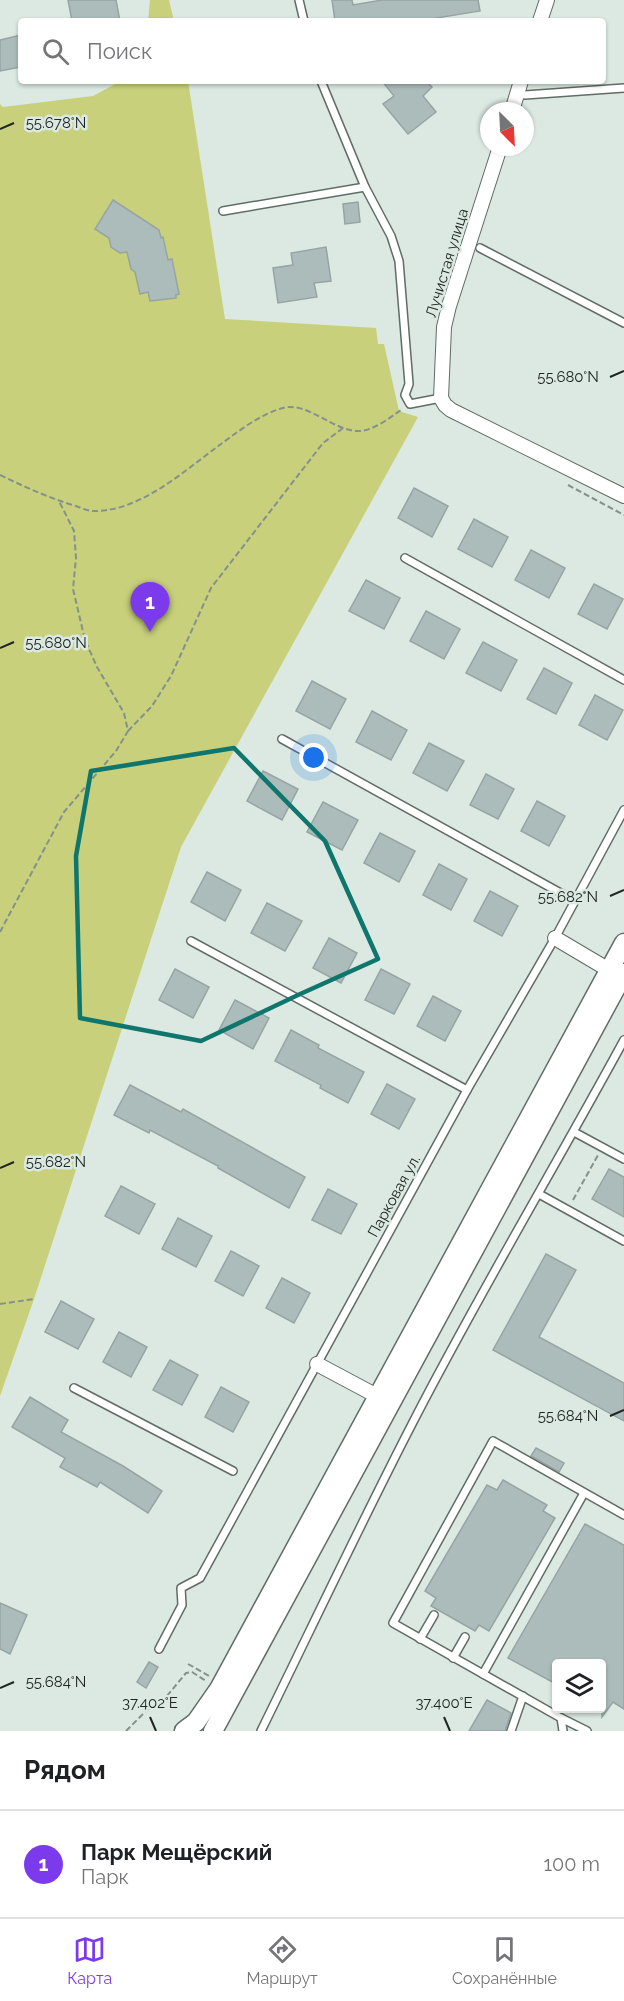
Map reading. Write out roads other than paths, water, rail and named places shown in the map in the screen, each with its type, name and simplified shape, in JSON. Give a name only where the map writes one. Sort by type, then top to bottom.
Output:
[{"type":"street","points":[[541,18],[547,0]]},
{"type":"street","points":[[516,102],[523,88]]},
{"type":"street","name":"Лучистая улица","points":[[441,398],[444,327],[448,306],[497,156]]},
{"type":"street","points":[[441,398],[451,410],[624,496]]},
{"type":"street","points":[[555,938],[616,971]]},
{"type":"street","points":[[213,1731],[616,971],[624,943]]},
{"type":"street","points":[[184,1731],[196,1722],[219,1689],[377,1396],[616,971]]},
{"type":"street","points":[[317,1364],[377,1396]]},
{"type":"lane","points":[[299,0],[303,18]]},
{"type":"lane","points":[[322,84],[365,188],[392,236],[399,261],[410,384],[405,395],[411,404],[441,398]]},
{"type":"lane","points":[[523,88],[624,88]]},
{"type":"lane","points":[[222,211],[365,188]]},
{"type":"lane","points":[[480,248],[624,323]]},
{"type":"lane","points":[[405,558],[624,680]]},
{"type":"lane","points":[[282,739],[575,901]]},
{"type":"lane","name":"Парковая ул.","points":[[159,1649],[182,1605],[181,1588],[200,1578],[467,1090],[555,938],[624,810]]},
{"type":"lane","points":[[191,941],[467,1090]]},
{"type":"lane","points":[[261,1731],[411,1425],[484,1289],[624,1040]]},
{"type":"lane","points":[[574,1132],[624,1159]]},
{"type":"lane","points":[[539,1194],[624,1241]]},
{"type":"lane","points":[[74,1388],[233,1471]]},
{"type":"lane","points":[[587,1731],[393,1623],[493,1442],[624,1515]]},
{"type":"lane","points":[[483,1674],[584,1492]]},
{"type":"lane","points":[[420,1639],[434,1615]]},
{"type":"lane","points":[[453,1658],[465,1637]]},
{"type":"lane","points":[[512,1731],[523,1696]]},
{"type":"lane","points":[[561,1718],[563,1731]]},
{"type":"place","name":"Парк Мещёрский","points":[[150,632]]}]
